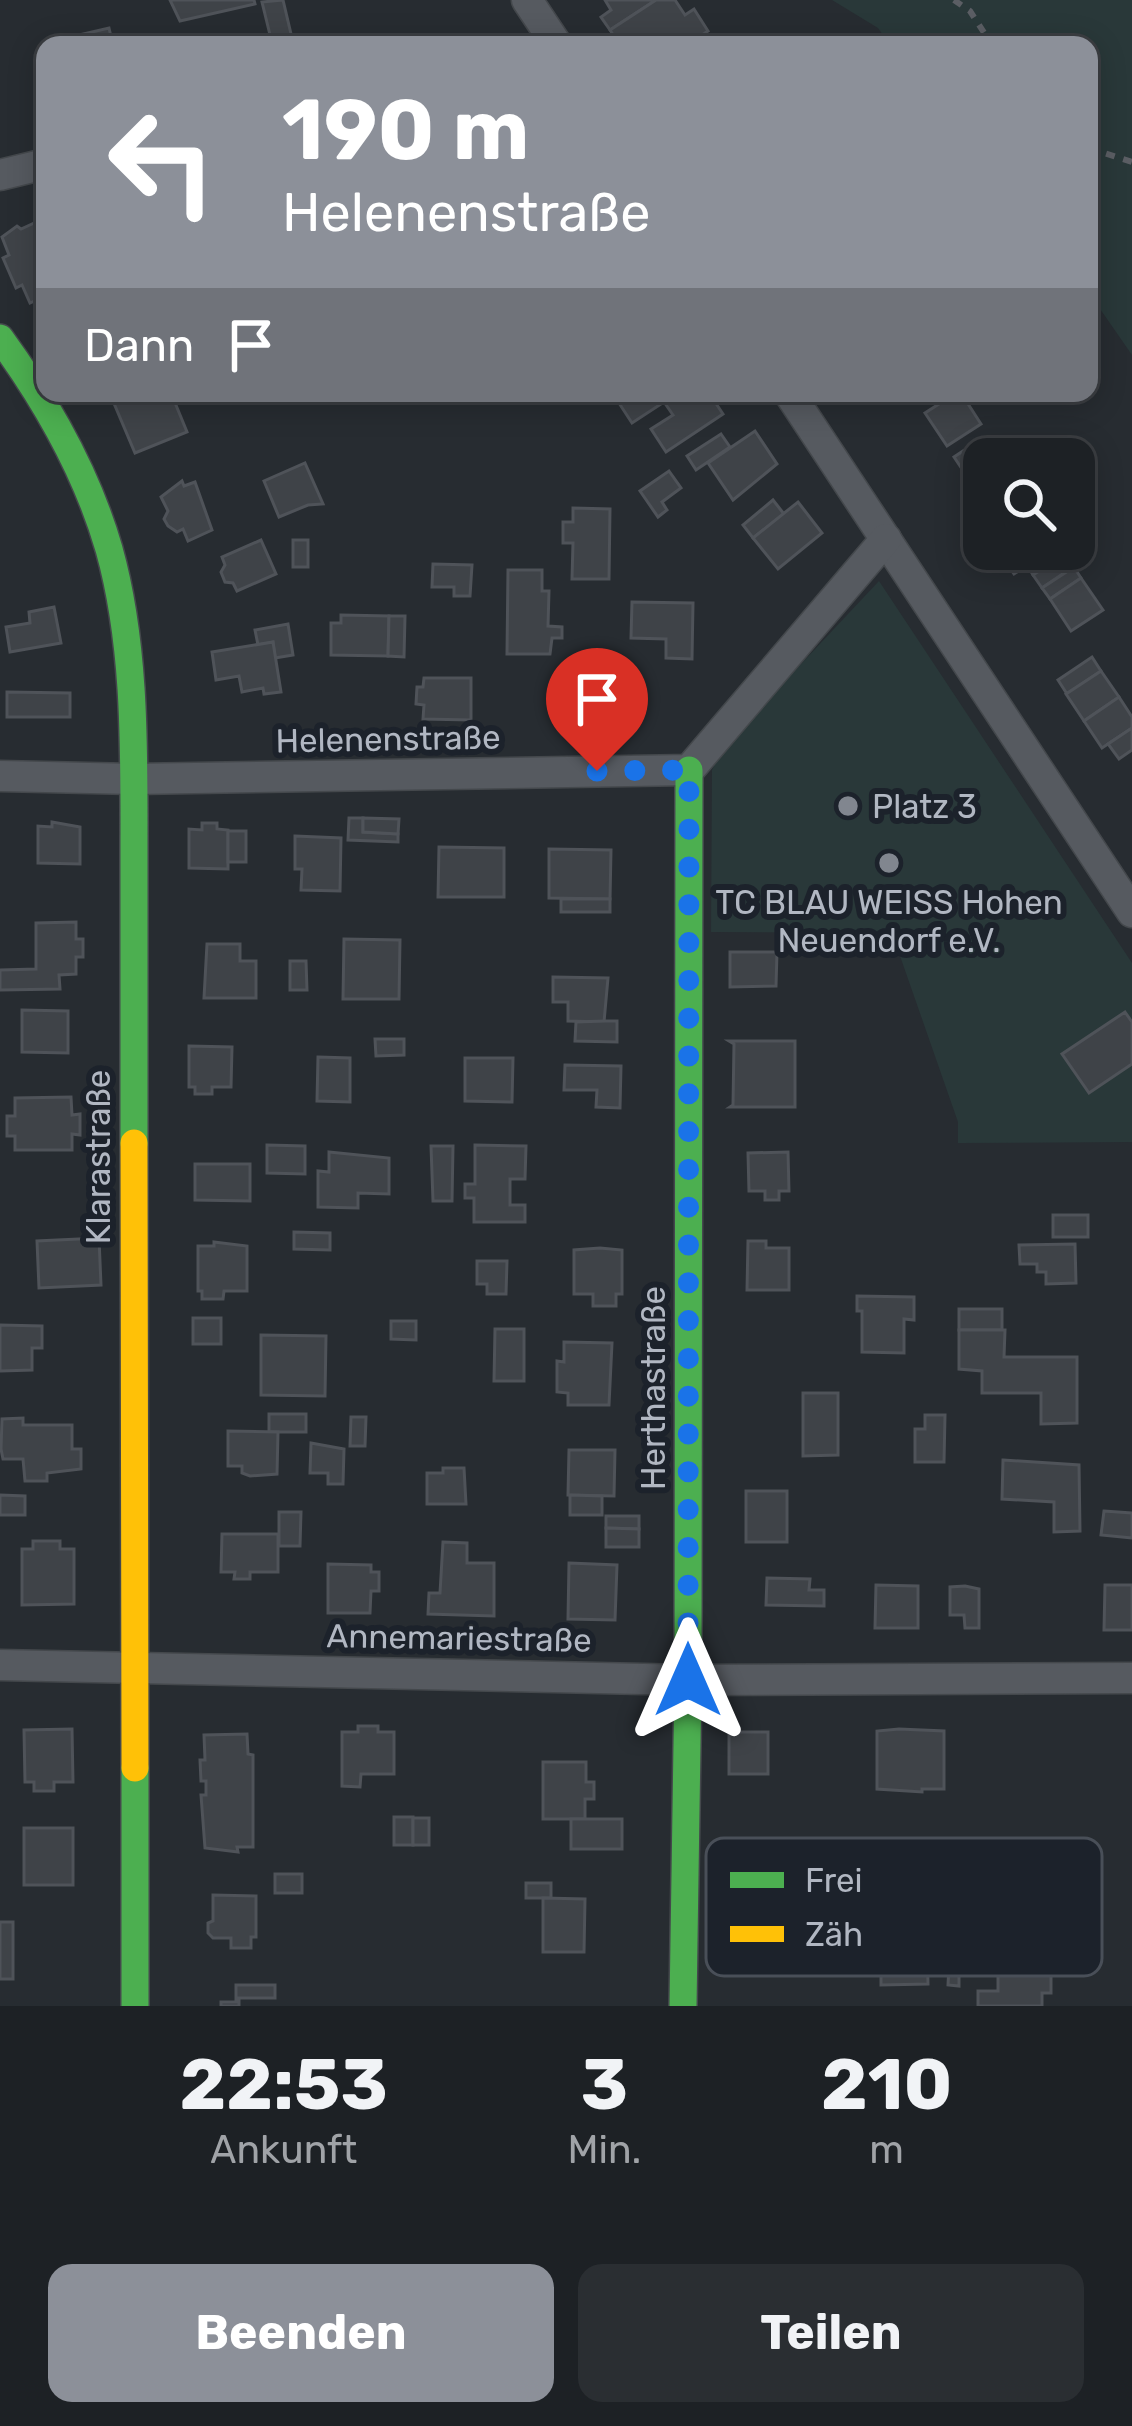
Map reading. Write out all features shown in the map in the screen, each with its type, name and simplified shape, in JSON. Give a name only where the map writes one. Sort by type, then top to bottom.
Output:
[{"type":"street","points":[[527,0],[547,36]]},
{"type":"street","points":[[0,175],[36,166]]},
{"type":"street","name":"Klarastraße","points":[[0,338],[36,397]]},
{"type":"street","name":"Klarastraße","points":[[39,402],[70,452],[109,550],[127,664],[134,779],[135,2006]]},
{"type":"street","points":[[795,402],[1132,912]]},
{"type":"street","points":[[689,770],[886,539]]},
{"type":"street","name":"Helenenstraße","points":[[0,776],[134,779],[689,770]]},
{"type":"street","name":"Herthastraße","points":[[682,2006],[688,1680],[689,770]]},
{"type":"street","name":"Annemariestraße","points":[[0,1665],[688,1680],[1132,1678]]},
{"type":"path","points":[[954,0],[970,11],[986,36]]},
{"type":"path","points":[[1098,151],[1132,162]]},
{"type":"shaded area","points":[[832,0],[1132,0],[1132,355],[1098,306],[1098,36],[884,36]]},
{"type":"shaded area","name":"TC BLAU WEISS Hohen Neuendorf e.V.","points":[[879,581],[1132,963],[1132,1142],[958,1143],[958,1122],[892,933],[711,932],[712,770],[722,748]]},
{"type":"building","points":[[170,0],[254,0],[255,4],[180,21]]},
{"type":"building","points":[[283,0],[291,34],[270,36],[262,2]]},
{"type":"building","points":[[605,0],[656,0],[610,30],[601,17],[611,10]]},
{"type":"building","points":[[656,0],[675,0],[685,15],[694,9],[708,31],[700,36],[614,36],[610,30]]},
{"type":"building","points":[[109,28],[111,36],[75,36]]},
{"type":"building","points":[[36,222],[36,300],[30,303],[22,285],[16,288],[3,258],[9,255],[2,237],[17,226],[21,229]]},
{"type":"building","points":[[113,402],[175,402],[187,432],[135,453]]},
{"type":"building","points":[[618,402],[664,402],[632,423]]},
{"type":"building","points":[[664,402],[715,402],[723,414],[666,452],[651,429],[673,415]]},
{"type":"building","points":[[942,402],[967,402],[981,424],[947,446],[925,413]]},
{"type":"building","points":[[755,431],[777,464],[733,500],[708,463]]},
{"type":"building","points":[[721,434],[730,447],[696,470],[687,456]]},
{"type":"building","points":[[305,463],[323,504],[279,517],[264,481]]},
{"type":"building","points":[[669,471],[681,488],[662,502],[667,510],[658,517],[640,491]]},
{"type":"building","points":[[182,481],[184,486],[195,482],[212,530],[188,541],[183,529],[177,532],[168,526],[161,497]]},
{"type":"building","points":[[773,500],[784,514],[753,538],[743,525]]},
{"type":"building","points":[[798,502],[822,533],[778,569],[753,538]]},
{"type":"building","points":[[573,508],[610,509],[609,579],[572,579],[573,543],[563,543],[563,522],[573,522]]},
{"type":"building","points":[[261,540],[276,574],[237,591],[233,583],[225,582],[222,557]]},
{"type":"building","points":[[293,540],[308,540],[308,567],[293,567]]},
{"type":"building","points":[[433,564],[472,565],[470,596],[454,596],[454,587],[432,587]]},
{"type":"building","points":[[508,570],[542,570],[542,591],[549,591],[548,626],[562,627],[562,638],[552,638],[550,654],[507,654]]},
{"type":"building","points":[[1041,570],[1064,573],[1042,588],[1033,575]]},
{"type":"building","points":[[1069,570],[1076,570],[1081,578],[1050,599],[1042,588]]},
{"type":"building","points":[[1081,578],[1103,610],[1071,631],[1050,599]]},
{"type":"building","points":[[632,602],[693,603],[692,659],[666,658],[666,639],[631,638]]},
{"type":"building","points":[[54,607],[61,643],[10,652],[6,627],[30,623],[29,612]]},
{"type":"building","points":[[341,615],[389,616],[388,656],[331,655],[331,623],[341,623]]},
{"type":"building","points":[[389,616],[405,616],[404,657],[388,656]]},
{"type":"building","points":[[288,624],[293,655],[275,658],[273,642],[258,645],[255,630]]},
{"type":"building","points":[[273,642],[281,692],[264,694],[263,688],[242,692],[239,676],[216,680],[212,652]]},
{"type":"building","points":[[1092,657],[1101,671],[1067,694],[1058,680]]},
{"type":"building","points":[[1101,671],[1119,697],[1084,721],[1066,694]]},
{"type":"building","points":[[424,678],[471,678],[471,720],[423,719],[424,705],[416,704],[417,687],[423,687]]},
{"type":"building","points":[[7,692],[70,693],[70,717],[7,717]]},
{"type":"building","points":[[1119,697],[1132,717],[1132,728],[1102,748],[1084,721]]},
{"type":"building","points":[[1132,728],[1132,750],[1119,759],[1108,744]]},
{"type":"building","points":[[349,818],[363,818],[363,832],[398,834],[398,842],[348,840]]},
{"type":"building","points":[[363,818],[399,819],[398,834],[363,832]]},
{"type":"building","points":[[52,822],[80,827],[80,864],[38,863],[38,826],[52,827]]},
{"type":"building","points":[[202,823],[217,823],[217,829],[228,830],[228,869],[189,868],[189,829],[202,830]]},
{"type":"building","points":[[228,831],[246,831],[246,862],[228,862]]},
{"type":"building","points":[[295,836],[341,838],[340,891],[301,890],[302,869],[295,869]]},
{"type":"building","points":[[439,847],[504,848],[504,897],[438,897]]},
{"type":"building","points":[[549,849],[611,850],[610,899],[549,898]]},
{"type":"building","points":[[561,899],[610,899],[610,912],[561,912]]},
{"type":"building","points":[[76,922],[83,957],[76,957],[76,974],[59,975],[60,989],[0,990],[0,970],[36,969],[36,923]]},
{"type":"building","points":[[344,939],[400,940],[399,999],[343,999]]},
{"type":"building","points":[[207,944],[240,944],[240,961],[256,961],[256,998],[204,998]]},
{"type":"building","points":[[730,952],[777,952],[776,986],[730,987]]},
{"type":"building","points":[[290,961],[306,961],[307,990],[290,990]]},
{"type":"building","points":[[553,977],[608,978],[604,1022],[568,1021],[568,1002],[553,1002]]},
{"type":"building","points":[[22,1010],[68,1011],[68,1053],[22,1052]]},
{"type":"building","points":[[1125,1012],[1132,1022],[1132,1064],[1089,1093],[1062,1054]]},
{"type":"building","points":[[617,1021],[617,1042],[575,1041],[576,1022]]},
{"type":"building","points":[[375,1039],[404,1039],[404,1055],[376,1056]]},
{"type":"building","points":[[729,1041],[795,1041],[795,1107],[730,1107],[734,1044]]},
{"type":"building","points":[[189,1046],[232,1047],[231,1087],[212,1087],[212,1094],[195,1094],[195,1087],[189,1087]]},
{"type":"building","points":[[318,1057],[350,1058],[350,1102],[317,1101]]},
{"type":"building","points":[[465,1058],[513,1058],[512,1102],[465,1101]]},
{"type":"building","points":[[565,1065],[621,1066],[620,1108],[596,1107],[597,1090],[564,1090]]},
{"type":"building","points":[[71,1097],[72,1115],[80,1114],[80,1135],[72,1134],[72,1150],[15,1150],[15,1136],[7,1136],[7,1116],[15,1116],[15,1098]]},
{"type":"building","points":[[267,1145],[305,1146],[305,1174],[267,1173]]},
{"type":"building","points":[[475,1145],[526,1146],[525,1179],[510,1179],[510,1205],[525,1205],[525,1222],[474,1222],[474,1198],[465,1198],[465,1184],[475,1184]]},
{"type":"building","points":[[431,1146],[453,1146],[452,1201],[433,1201]]},
{"type":"building","points":[[329,1152],[389,1158],[389,1194],[358,1193],[358,1208],[318,1207],[318,1171],[329,1172]]},
{"type":"building","points":[[788,1152],[789,1191],[779,1191],[779,1200],[765,1200],[765,1191],[749,1191],[748,1153]]},
{"type":"building","points":[[195,1164],[250,1164],[250,1201],[195,1200]]},
{"type":"building","points":[[1053,1215],[1088,1215],[1088,1237],[1053,1237]]},
{"type":"building","points":[[294,1232],[330,1233],[330,1250],[294,1249]]},
{"type":"building","points":[[99,1238],[101,1285],[39,1288],[37,1241]]},
{"type":"building","points":[[748,1241],[766,1241],[766,1248],[789,1248],[789,1290],[747,1290]]},
{"type":"building","points":[[214,1242],[247,1246],[247,1291],[224,1291],[223,1299],[202,1299],[198,1246],[214,1246]]},
{"type":"building","points":[[1075,1244],[1076,1283],[1046,1284],[1046,1272],[1037,1272],[1037,1264],[1020,1264],[1019,1245]]},
{"type":"building","points":[[574,1250],[622,1250],[622,1294],[616,1294],[616,1306],[593,1306],[593,1294],[574,1294]]},
{"type":"building","points":[[477,1261],[507,1261],[506,1294],[487,1294],[487,1284],[477,1284]]},
{"type":"building","points":[[857,1296],[914,1297],[914,1320],[904,1319],[904,1353],[862,1352],[862,1311],[857,1311]]},
{"type":"building","points":[[959,1309],[1002,1309],[1002,1330],[959,1330]]},
{"type":"building","points":[[193,1318],[221,1318],[221,1344],[193,1344]]},
{"type":"building","points":[[391,1321],[416,1321],[416,1340],[391,1339]]},
{"type":"building","points":[[0,1325],[42,1326],[42,1348],[32,1348],[32,1370],[0,1371]]},
{"type":"building","points":[[495,1329],[524,1329],[524,1381],[494,1381]]},
{"type":"building","points":[[959,1330],[1005,1330],[1004,1357],[1077,1357],[1077,1423],[1041,1424],[1041,1393],[982,1393],[982,1371],[959,1369]]},
{"type":"building","points":[[261,1335],[326,1336],[325,1396],[261,1395]]},
{"type":"building","points":[[564,1342],[612,1343],[609,1405],[568,1405],[568,1393],[557,1392],[557,1361],[564,1362]]},
{"type":"building","points":[[803,1393],[838,1393],[838,1455],[803,1456]]},
{"type":"building","points":[[269,1414],[306,1414],[306,1432],[269,1432]]},
{"type":"building","points":[[925,1415],[945,1415],[944,1462],[915,1462],[915,1429],[925,1429]]},
{"type":"building","points":[[351,1417],[366,1417],[365,1446],[350,1446]]},
{"type":"building","points":[[23,1418],[23,1425],[72,1425],[72,1449],[81,1449],[81,1469],[47,1473],[47,1481],[25,1481],[23,1459],[3,1459],[1,1449],[2,1419]]},
{"type":"building","points":[[228,1431],[278,1432],[277,1474],[250,1476],[242,1473],[242,1466],[228,1466]]},
{"type":"building","points":[[311,1443],[344,1449],[343,1484],[328,1484],[328,1473],[310,1473]]},
{"type":"building","points":[[569,1450],[615,1450],[614,1496],[568,1495]]},
{"type":"building","points":[[1003,1460],[1079,1465],[1080,1531],[1054,1532],[1054,1502],[1002,1499]]},
{"type":"building","points":[[443,1468],[464,1468],[466,1504],[427,1504],[427,1473],[443,1473]]},
{"type":"building","points":[[746,1491],[787,1491],[787,1542],[746,1542]]},
{"type":"building","points":[[0,1495],[25,1496],[25,1515],[0,1515]]},
{"type":"building","points":[[570,1495],[602,1496],[602,1515],[570,1515]]},
{"type":"building","points":[[1104,1511],[1132,1513],[1132,1538],[1101,1535]]},
{"type":"building","points":[[279,1512],[301,1512],[300,1546],[279,1546]]},
{"type":"building","points":[[606,1516],[639,1516],[639,1529],[606,1528]]},
{"type":"building","points":[[606,1528],[639,1529],[639,1547],[606,1547]]},
{"type":"building","points":[[222,1534],[278,1534],[278,1572],[250,1572],[250,1579],[234,1579],[235,1572],[221,1572]]},
{"type":"building","points":[[33,1541],[60,1541],[60,1549],[74,1549],[74,1604],[22,1605],[22,1549],[33,1549]]},
{"type":"building","points":[[443,1542],[467,1543],[467,1563],[494,1563],[494,1616],[428,1614],[429,1593],[440,1593]]},
{"type":"building","points":[[569,1563],[617,1565],[615,1620],[568,1619]]},
{"type":"building","points":[[328,1564],[371,1565],[371,1572],[379,1572],[379,1591],[371,1591],[370,1613],[328,1613]]},
{"type":"building","points":[[767,1578],[810,1579],[809,1590],[824,1590],[824,1606],[766,1605]]},
{"type":"building","points":[[876,1585],[918,1586],[918,1628],[875,1628]]},
{"type":"building","points":[[1105,1585],[1132,1585],[1132,1630],[1104,1630]]},
{"type":"building","points":[[950,1587],[979,1589],[979,1628],[965,1628],[964,1615],[950,1615]]},
{"type":"building","points":[[358,1726],[394,1732],[394,1774],[361,1774],[360,1787],[342,1786],[342,1732],[358,1732]]},
{"type":"building","points":[[72,1729],[73,1782],[54,1782],[54,1791],[34,1791],[34,1782],[25,1782],[24,1730]]},
{"type":"building","points":[[877,1731],[944,1731],[944,1789],[877,1789]]},
{"type":"building","points":[[729,1732],[768,1732],[768,1774],[729,1774]]},
{"type":"building","points":[[247,1734],[248,1754],[253,1755],[253,1847],[237,1847],[238,1852],[205,1848],[201,1795],[206,1795],[206,1781],[201,1781],[200,1760],[205,1760],[204,1735]]},
{"type":"building","points":[[543,1762],[586,1762],[586,1782],[594,1782],[594,1799],[585,1799],[585,1819],[543,1819]]},
{"type":"building","points":[[394,1817],[413,1817],[413,1845],[394,1845]]},
{"type":"building","points":[[413,1818],[429,1818],[429,1845],[413,1845]]},
{"type":"building","points":[[571,1819],[622,1819],[622,1849],[571,1849]]},
{"type":"building","points":[[24,1828],[73,1828],[73,1885],[24,1885]]},
{"type":"building","points":[[275,1874],[302,1874],[302,1893],[275,1893]]},
{"type":"building","points":[[526,1883],[551,1883],[551,1898],[526,1898]]},
{"type":"building","points":[[213,1895],[256,1896],[256,1937],[251,1937],[251,1948],[231,1948],[231,1938],[213,1938],[208,1933]]},
{"type":"building","points":[[543,1898],[585,1899],[584,1952],[543,1952]]},
{"type":"building","points":[[0,1922],[13,1922],[13,1979],[0,1979]]},
{"type":"building","points":[[881,1976],[928,1976],[928,1984],[881,1985]]},
{"type":"building","points":[[948,1976],[959,1976],[959,1986],[948,1985]]},
{"type":"building","points":[[998,1976],[1051,1976],[1051,1993],[1042,1993],[1042,2006],[978,2006],[978,1991],[998,1991]]},
{"type":"building","points":[[236,1985],[275,1985],[275,1998],[239,1998],[239,2006],[221,2006],[221,2002],[236,2002]]},
{"type":"traffic: fast","points":[[0,338],[36,392]]},
{"type":"traffic: fast","points":[[43,402],[77,465],[109,549],[129,660],[134,1143]]},
{"type":"traffic: fast","points":[[683,2006],[689,770]]},
{"type":"traffic: fast","points":[[135,1768],[135,2006]]},
{"type":"traffic: slow","points":[[134,1143],[135,1768]]},
{"type":"place","name":"Platz 3","points":[[848,806]]},
{"type":"place","name":"TC BLAU WEISS Hohen Neuendorf e.V.","points":[[889,863]]},
{"type":"route","points":[[597,771],[689,770],[688,1680]]}]
